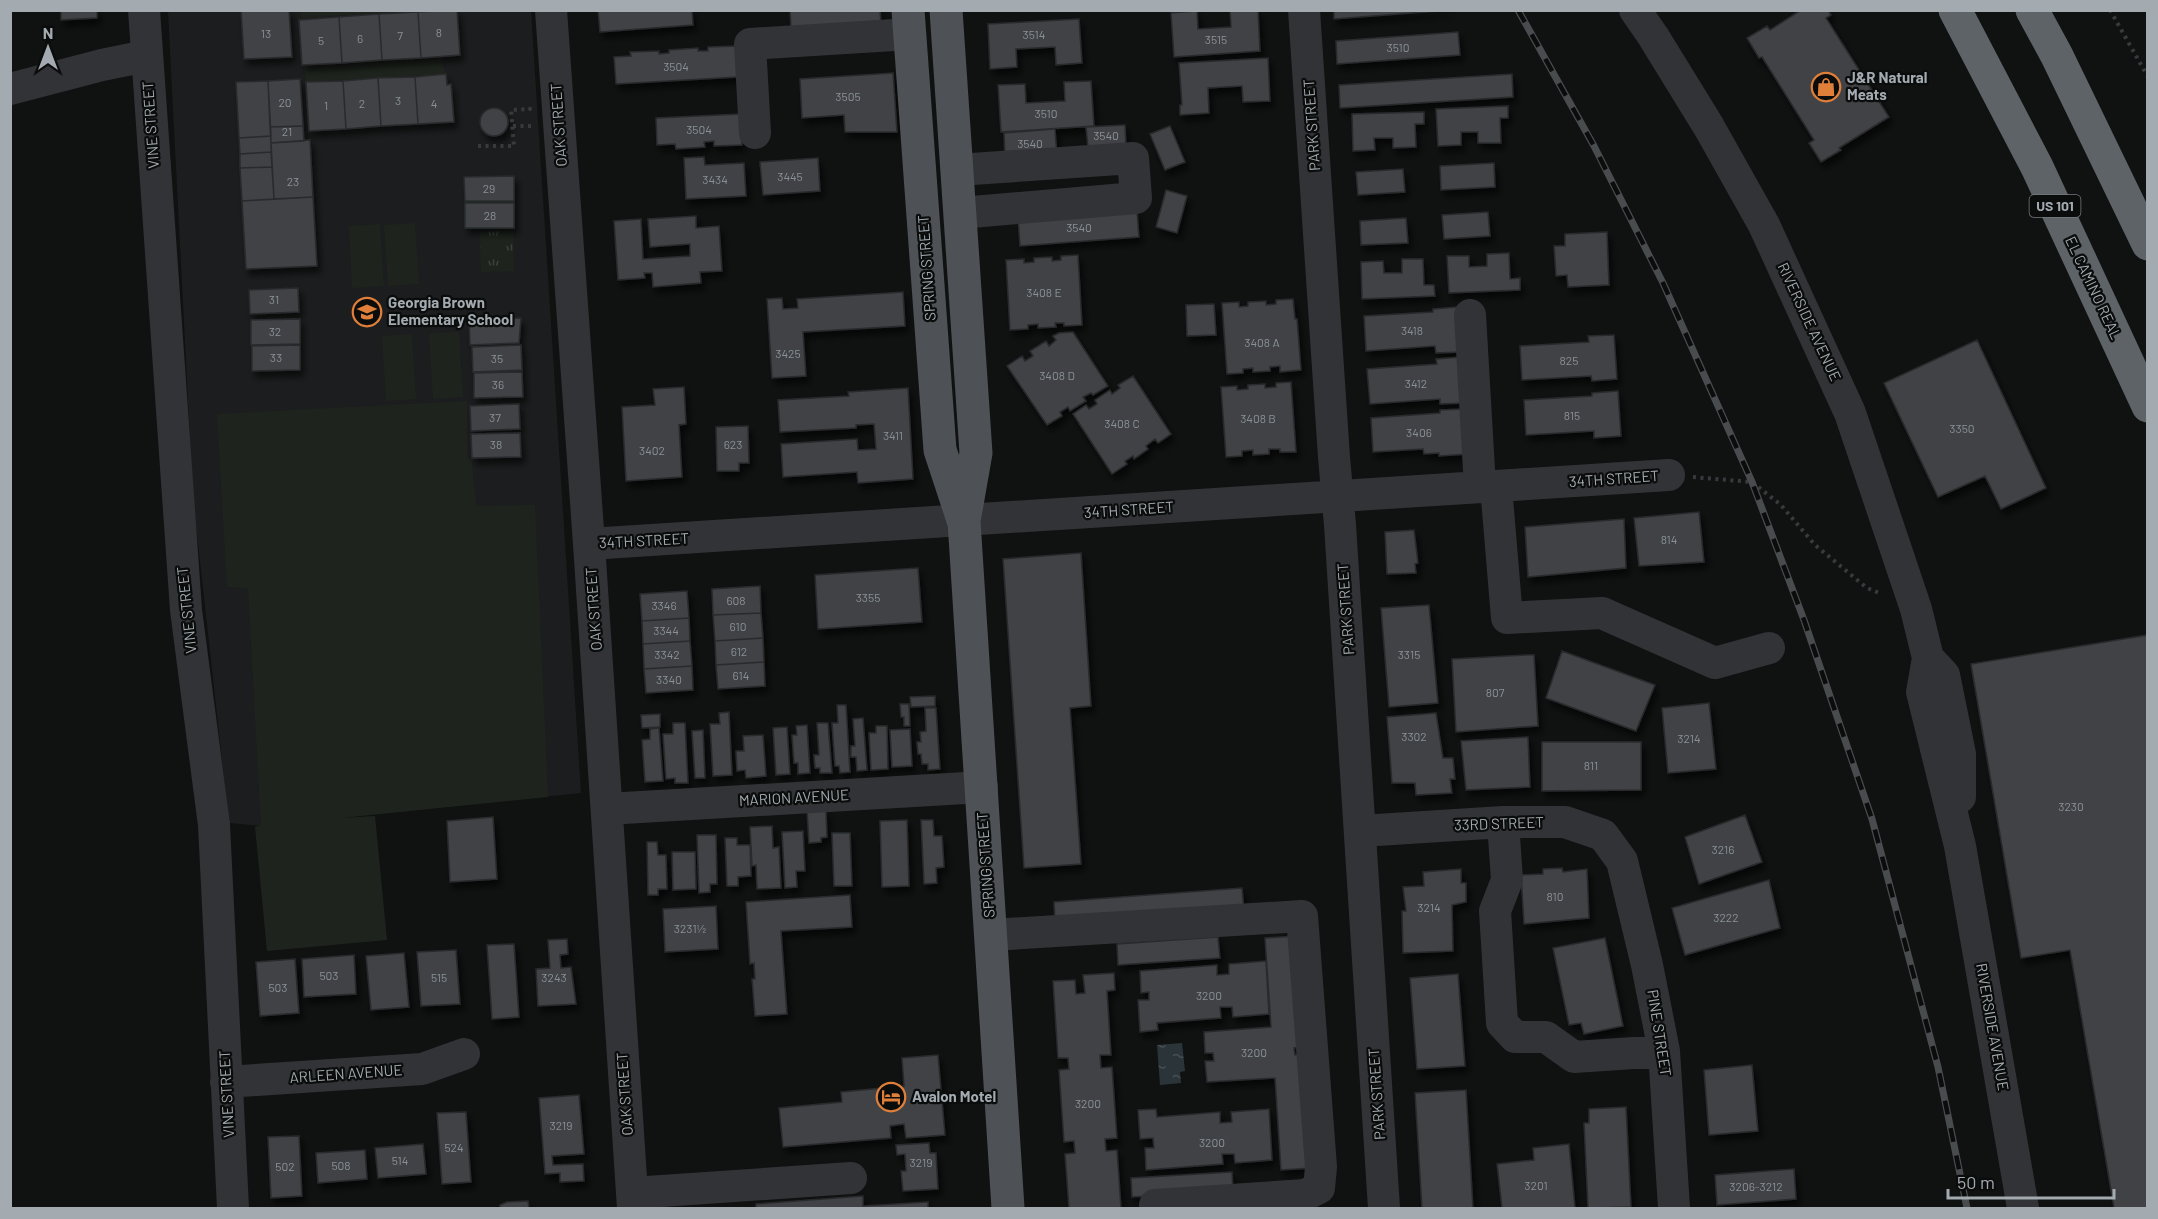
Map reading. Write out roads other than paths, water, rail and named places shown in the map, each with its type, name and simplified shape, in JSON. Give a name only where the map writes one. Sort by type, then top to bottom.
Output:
[{"type":"highway","name":"EL CAMINO REAL","points":[[1955,10],[2037,167],[2148,406]]},
{"type":"highway","points":[[2032,10],[2057,56],[2148,244]]},
{"type":"main road","name":"SPRING STREET","points":[[946,10],[976,453],[964,521],[1008,1209]]},
{"type":"main road","name":"SPRING STREET","points":[[909,22],[940,450],[964,521]]},
{"type":"street","name":"VINE STREET","points":[[144,10],[186,610],[214,825],[233,1209]]},
{"type":"street","name":"OAK STREET","points":[[551,10],[633,1201]]},
{"type":"street","name":"PARK STREET","points":[[1305,10],[1384,1209]]},
{"type":"street","name":"RIVERSIDE AVENUE","points":[[1635,10],[1708,127],[1764,225],[1850,413],[1916,609],[1928,658],[1922,692],[1960,846],[2024,1209]]},
{"type":"street","points":[[755,133],[750,44],[909,22]]},
{"type":"street","points":[[10,89],[146,56]]},
{"type":"street","points":[[957,170],[1133,158],[1136,198],[960,213]]},
{"type":"street","points":[[1005,167],[1006,210]]},
{"type":"street","points":[[1470,315],[1488,486],[1507,618],[1602,613],[1715,663],[1769,648]]},
{"type":"street","name":"34TH STREET","points":[[589,544],[1669,475]]},
{"type":"street","name":"MARION AVENUE","points":[[607,809],[982,787]]},
{"type":"street","points":[[1503,822],[1507,880],[1495,911],[1502,1023],[1515,1037],[1546,1037],[1574,1057],[1664,1051]]},
{"type":"street","name":"33RD STREET","points":[[1360,831],[1503,822],[1565,822],[1603,836],[1622,861]]},
{"type":"street","name":"PINE STREET","points":[[1622,861],[1647,965],[1664,1051],[1674,1209]]},
{"type":"street","points":[[991,936],[1302,916],[1321,1167],[1319,1188],[1305,1195],[1155,1204],[1156,1209]]},
{"type":"street","name":"ARLEEN AVENUE","points":[[226,1082],[422,1069],[464,1054]]},
{"type":"street","points":[[633,1201],[850,1178]]},
{"type":"water","points":[[1182,1043],[1185,1071],[1180,1072],[1181,1083],[1160,1085],[1157,1045]]},
{"type":"railway","points":[[1518,10],[1594,146],[1663,283],[1752,482],[1804,620],[1872,819],[1938,1067],[1967,1208]]},
{"type":"place","name":"J&R Natural Meats","points":[[1826,87]]},
{"type":"place","name":"Georgia Brown Elementary School","points":[[367,312]]},
{"type":"place","name":"Avalon Motel","points":[[891,1097]]}]
